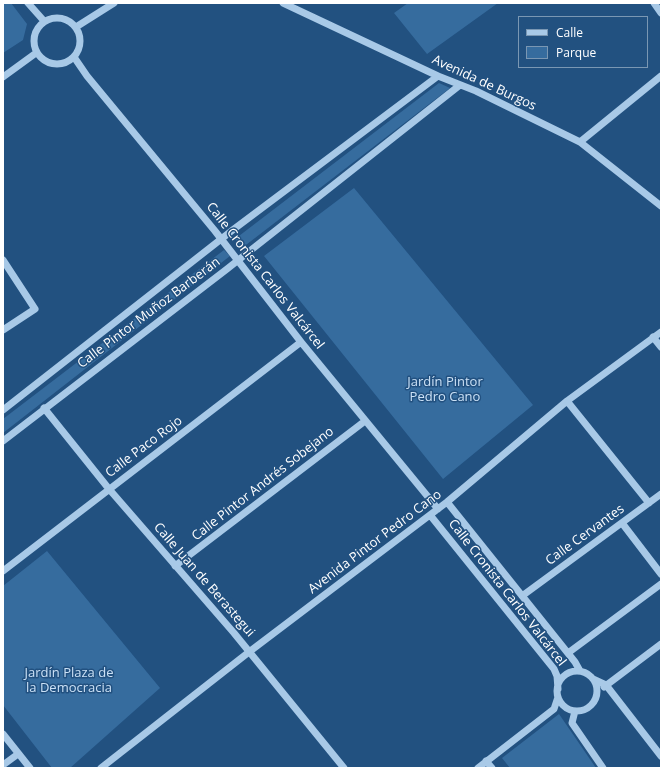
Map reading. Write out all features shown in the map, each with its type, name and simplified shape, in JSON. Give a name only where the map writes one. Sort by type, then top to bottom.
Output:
[{"type":"street","points":[[28,3],[44,20]]},
{"type":"street","points":[[76,27],[114,3]]},
{"type":"street","name":"Avenida de Burgos","points":[[283,3],[580,142],[661,206]]},
{"type":"street","points":[[654,3],[661,13]]},
{"type":"street","points":[[52,17],[61,18],[70,21],[76,27],[80,42],[74,57],[65,63],[54,65],[44,61],[36,54],[33,45],[33,35],[44,20],[52,17]]},
{"type":"street","points":[[3,77],[36,54]]},
{"type":"street","name":"Calle Cronista Carlos Valcárcel","points":[[74,57],[87,76],[238,260],[301,342],[438,509]]},
{"type":"street","name":"Calle Pintor Muñoz Barberán","points":[[3,410],[222,240],[438,76]]},
{"type":"street","points":[[580,142],[661,76]]},
{"type":"street","name":"Calle Pintor Muñoz Barberán","points":[[3,441],[238,260],[460,85]]},
{"type":"street","points":[[3,260],[35,309],[3,330]]},
{"type":"street","name":"Avenida Pintor Pedro Cano","points":[[101,768],[249,652],[447,502],[567,401],[661,332]]},
{"type":"street","points":[[654,337],[661,347]]},
{"type":"street","name":"Calle Paco Rojo","points":[[3,571],[301,342]]},
{"type":"street","points":[[567,401],[649,503]]},
{"type":"street","name":"Calle Juan de Berastegui","points":[[44,408],[109,489],[249,652],[344,768]]},
{"type":"street","name":"Calle Pintor Andrés Sobejano","points":[[175,566],[365,421]]},
{"type":"street","name":"Calle Cervantes","points":[[522,596],[661,494]]},
{"type":"street","name":"Calle Cronista Carlos Valcárcel","points":[[447,502],[568,653],[580,671]]},
{"type":"street","name":"Calle Cronista Carlos Valcárcel","points":[[430,515],[554,669],[557,676],[558,688]]},
{"type":"street","points":[[622,523],[661,574]]},
{"type":"street","points":[[568,653],[661,584]]},
{"type":"street","points":[[554,709],[583,710],[589,707],[597,694],[606,685],[661,644]]},
{"type":"street","points":[[478,768],[554,709],[558,697],[560,681],[565,675],[580,671],[606,685],[661,756]]},
{"type":"street","points":[[593,679],[597,694]]},
{"type":"street","points":[[558,697],[562,703],[571,710],[572,723],[603,768]]},
{"type":"street","points":[[3,734],[30,768]]},
{"type":"street","points":[[3,765],[18,754]]},
{"type":"street","points":[[486,761],[492,768]]},
{"type":"green space","points":[[3,3],[11,3],[27,24],[23,40],[3,53]]},
{"type":"green space","points":[[408,3],[498,3],[427,54],[394,13]]},
{"type":"green space","points":[[439,83],[450,88],[242,248],[235,239]]},
{"type":"green space","name":"Jardín Pintor Pedro Cano","points":[[354,188],[533,405],[443,479],[264,256]]},
{"type":"green space","points":[[224,250],[230,256],[3,433],[3,419]]},
{"type":"green space","name":"Jardín Plaza de la Democracia","points":[[47,551],[160,688],[70,768],[52,768],[3,705],[3,586]]},
{"type":"green space","points":[[559,714],[596,768],[510,768],[502,758]]}]
